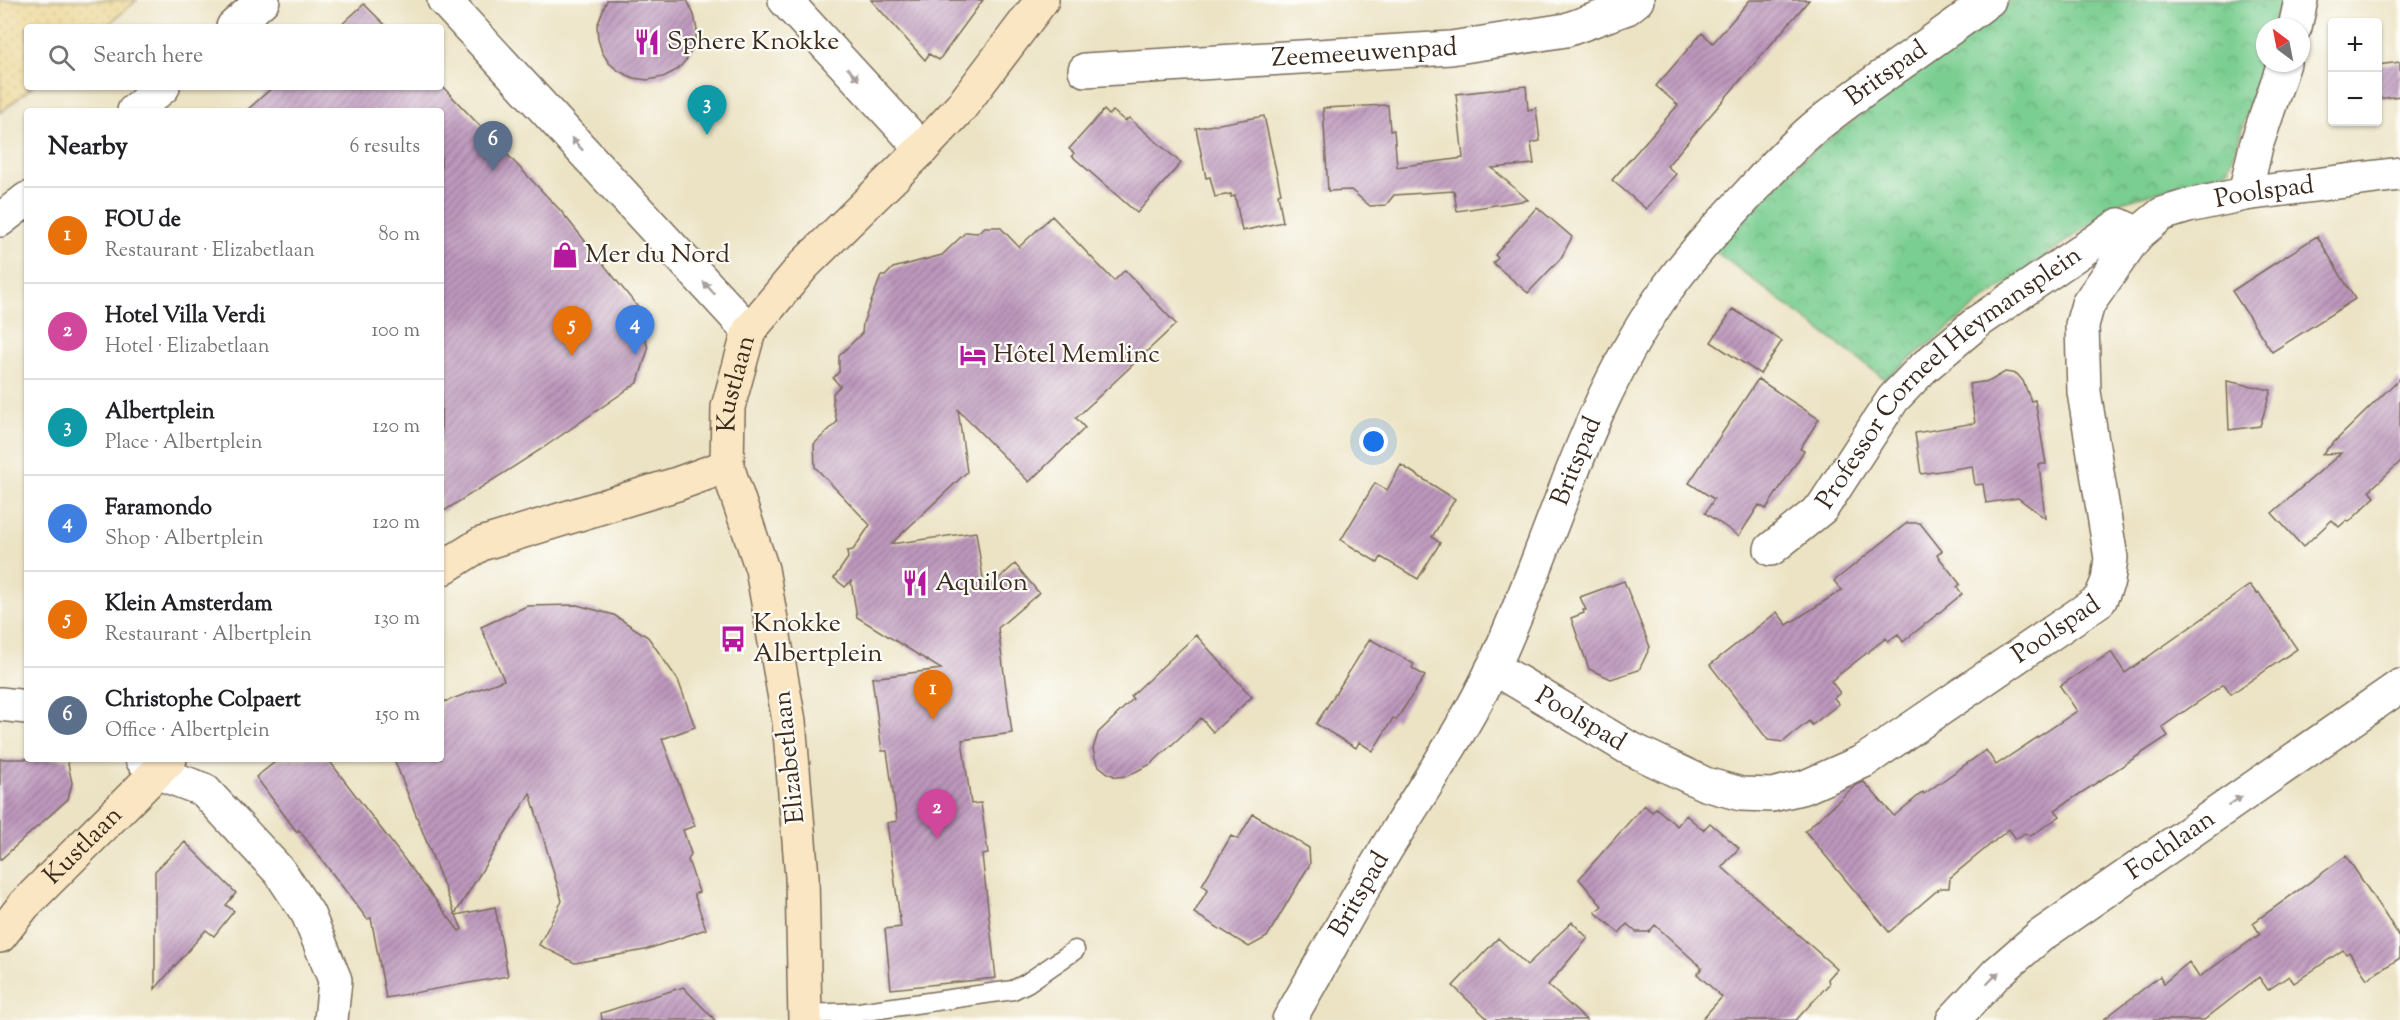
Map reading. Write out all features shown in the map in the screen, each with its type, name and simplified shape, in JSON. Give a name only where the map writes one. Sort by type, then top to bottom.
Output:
[{"type":"street","points":[[235,24],[262,0]]},
{"type":"street","points":[[444,0],[749,331]]},
{"type":"street","points":[[785,0],[922,149]]},
{"type":"street","name":"Kustlaan","points":[[444,567],[481,544],[677,484],[727,466],[728,407],[749,331],[804,265],[922,149],[986,77],[1042,0]]},
{"type":"street","name":"Zeemeeuwenpad","points":[[1085,70],[1451,48],[1566,30],[1627,8],[1637,0]]},
{"type":"street","name":"Britspad","points":[[1289,1020],[1396,832],[1435,772],[1492,669],[1602,398],[1630,346],[1662,295],[1707,238],[1780,160],[1815,127],[1989,0]]},
{"type":"street","points":[[2297,18],[2301,0]]},
{"type":"street","points":[[2245,194],[2256,146],[2281,72]]},
{"type":"street","points":[[138,108],[159,90]]},
{"type":"street","name":"Poolspad","points":[[1492,669],[1508,676],[1627,747],[1705,784],[1741,794],[1772,795],[1805,787],[1864,761],[2100,600],[2108,581],[2111,558],[2084,392],[2082,325],[2088,304],[2138,234],[2162,214],[2245,194],[2400,174]]},
{"type":"street","points":[[0,220],[24,201]]},
{"type":"street","name":"Professor Corneel Heymansplein","points":[[1771,549],[1822,508],[1893,399],[1930,362],[1979,321],[2119,225],[2138,234]]},
{"type":"street","name":"Elizabetlaan","points":[[727,466],[762,569],[789,721],[802,877],[805,1017]]},
{"type":"street","name":"Fochlaan","points":[[1953,1020],[1997,973],[2040,936],[2400,686]]},
{"type":"street","points":[[0,704],[24,707]]},
{"type":"street","points":[[156,763],[204,790],[280,872],[308,914],[335,980],[331,1020]]},
{"type":"street","name":"Kustlaan","points":[[0,936],[24,905],[156,763]]},
{"type":"lane","points":[[805,1017],[860,1012],[1013,990],[1075,950]]},
{"type":"sand","points":[[0,0],[137,0],[109,24],[24,24],[24,90],[28,90],[0,113]]},
{"type":"green space","points":[[2011,0],[2282,0],[2277,18],[2256,18],[2256,72],[2261,72],[2228,171],[2121,202],[1982,301],[1885,379],[1712,249],[1806,157]]},
{"type":"building","name":"Sphere Knokke","points":[[607,0],[687,0],[694,15],[697,30],[694,45],[687,59],[677,70],[663,77],[648,80],[633,78],[619,71],[609,63],[598,39],[597,26]]},
{"type":"building","points":[[871,0],[983,0],[939,60],[929,54],[925,60]]},
{"type":"building","points":[[1750,0],[1809,0],[1667,166],[1676,174],[1646,209],[1612,180],[1678,105],[1656,86],[1702,33],[1713,43]]},
{"type":"building","points":[[364,4],[384,24],[342,24]]},
{"type":"building","points":[[2400,62],[2400,96],[2382,98],[2382,64]]},
{"type":"building","points":[[1526,86],[1528,110],[1536,108],[1540,141],[1531,143],[1534,164],[1492,168],[1528,200],[1457,211],[1454,191],[1394,195],[1386,205],[1370,206],[1351,190],[1328,191],[1323,108],[1388,105],[1390,131],[1394,130],[1397,167],[1463,158],[1456,94]]},
{"type":"building","points":[[444,88],[561,211],[637,306],[648,349],[638,382],[543,448],[444,511],[444,108],[249,108],[270,90],[444,90]]},
{"type":"building","points":[[1104,110],[1109,115],[1113,111],[1125,121],[1129,118],[1181,163],[1137,213],[1072,156],[1074,153],[1069,149]]},
{"type":"building","points":[[1264,116],[1281,193],[1278,194],[1283,222],[1242,231],[1235,196],[1231,197],[1231,194],[1215,197],[1210,177],[1206,178],[1196,128]]},
{"type":"building","points":[[1537,207],[1572,237],[1561,258],[1528,293],[1493,263],[1498,258],[1495,255]]},
{"type":"building","points":[[1052,216],[1114,281],[1125,270],[1176,324],[1076,418],[1085,428],[1029,482],[958,410],[967,472],[891,544],[976,532],[985,591],[1015,564],[1039,593],[998,628],[1012,733],[962,740],[971,804],[981,803],[988,854],[982,855],[996,978],[891,989],[885,929],[901,927],[887,823],[897,821],[887,751],[882,751],[872,678],[941,669],[857,617],[851,581],[845,587],[834,578],[848,558],[847,551],[853,550],[870,525],[815,467],[814,444],[837,422],[833,393],[840,386],[833,378],[839,372],[839,356],[862,333],[863,323],[881,276],[885,276],[893,268],[942,255],[966,232],[977,233],[985,227],[1000,227],[1019,247]]},
{"type":"building","points":[[2317,236],[2355,299],[2272,352],[2232,291]]},
{"type":"building","points":[[1733,309],[1782,341],[1760,374],[1711,342]]},
{"type":"building","points":[[2005,372],[2017,374],[2023,381],[2031,401],[2035,400],[2046,464],[2039,464],[2045,518],[2018,498],[1986,503],[1983,484],[1975,485],[1972,466],[1921,474],[1915,433],[1975,423],[1969,384],[1990,381]]},
{"type":"building","points":[[2400,378],[2400,462],[2369,491],[2375,497],[2349,522],[2347,520],[2339,527],[2332,520],[2303,547],[2272,513],[2341,453],[2322,454]]},
{"type":"building","points":[[1758,379],[1819,419],[1800,449],[1804,451],[1766,509],[1759,505],[1739,536],[1705,513],[1714,499],[1689,483]]},
{"type":"building","points":[[2227,381],[2271,390],[2260,426],[2229,430]]},
{"type":"building","points":[[1401,465],[1455,499],[1432,537],[1440,543],[1418,579],[1381,557],[1378,563],[1341,540],[1375,483],[1387,490]]},
{"type":"building","points":[[1907,523],[1920,523],[1942,551],[1937,555],[1960,584],[1957,587],[1962,594],[1903,642],[1898,634],[1888,641],[1886,638],[1831,681],[1840,693],[1834,698],[1839,704],[1812,725],[1809,721],[1783,742],[1768,740],[1710,665],[1777,612],[1787,625],[1842,590],[1834,581]]},
{"type":"building","points":[[1624,581],[1650,647],[1639,670],[1611,679],[1589,669],[1571,618],[1586,610],[1580,597]]},
{"type":"building","points":[[2250,585],[2257,594],[2259,593],[2297,649],[2231,694],[2224,684],[2162,727],[2168,736],[2055,810],[2060,816],[2031,836],[2025,833],[2016,839],[2009,829],[1950,878],[1949,888],[1940,888],[1889,932],[1805,831],[1856,785],[1864,782],[1894,816],[1923,792],[1924,794],[1986,750],[1996,765],[2077,711],[2060,686],[2111,652],[2125,673]]},
{"type":"building","points":[[577,605],[614,615],[648,637],[678,680],[695,727],[662,739],[695,826],[683,830],[691,854],[688,860],[699,892],[694,894],[706,929],[645,950],[575,963],[539,945],[562,901],[530,793],[455,914],[395,762],[444,762],[444,702],[504,680],[481,627],[527,606]]},
{"type":"building","points":[[1196,635],[1252,697],[1213,732],[1201,718],[1151,764],[1127,776],[1116,777],[1108,773],[1099,766],[1095,758],[1093,749],[1098,733],[1133,699],[1131,696]]},
{"type":"building","points":[[1370,639],[1414,664],[1412,668],[1425,676],[1396,720],[1393,718],[1373,751],[1359,742],[1356,748],[1316,724]]},
{"type":"building","points":[[0,759],[24,759],[24,762],[68,762],[72,783],[68,799],[0,860]]},
{"type":"building","points":[[275,762],[330,762],[459,931],[462,929],[456,915],[495,907],[508,976],[386,998],[371,918],[367,919],[256,777]]},
{"type":"building","points":[[1644,805],[1652,812],[1656,808],[1677,826],[1686,815],[1703,830],[1710,823],[1739,848],[1722,867],[1837,969],[1828,979],[1829,984],[1796,1020],[1701,1020],[1722,997],[1697,974],[1702,968],[1655,925],[1649,932],[1636,932],[1627,924],[1619,933],[1595,912],[1602,906],[1579,879]]},
{"type":"building","points":[[1253,814],[1309,848],[1310,864],[1267,937],[1249,947],[1194,913],[1208,889],[1202,885],[1231,836],[1238,839]]},
{"type":"building","points":[[185,842],[236,893],[226,905],[234,911],[214,936],[206,930],[155,989],[155,871]]},
{"type":"building","points":[[2346,856],[2400,937],[2400,958],[2367,979],[2349,952],[2346,954],[2343,950],[2294,983],[2289,976],[2268,990],[2259,977],[2204,1020],[2103,1020],[2160,976],[2164,983],[2189,962],[2199,977],[2260,934],[2253,923]]},
{"type":"building","points":[[1572,922],[1588,938],[1548,985],[1586,1020],[1489,1020],[1453,986],[1498,938],[1527,965]]},
{"type":"building","points":[[683,987],[715,1020],[602,1020],[601,1013]]},
{"type":"place","name":"Sphere Knokke","points":[[647,42]]},
{"type":"place","name":"Albertplein","points":[[707,135]]},
{"type":"place","name":"Christophe Colpaert","points":[[493,171]]},
{"type":"place","name":"Mer du Nord","points":[[565,255]]},
{"type":"place","name":"Faramondo","points":[[635,355]]},
{"type":"place","name":"Hôtel Memlinc","points":[[973,355]]},
{"type":"place","name":"Klein Amsterdam","points":[[572,356]]},
{"type":"place","name":"Aquilon","points":[[915,583]]},
{"type":"place","name":"Knokke Albertplein","points":[[733,639]]},
{"type":"place","name":"FOU de","points":[[933,720]]},
{"type":"place","name":"Hotel Villa Verdi","points":[[937,839]]}]
